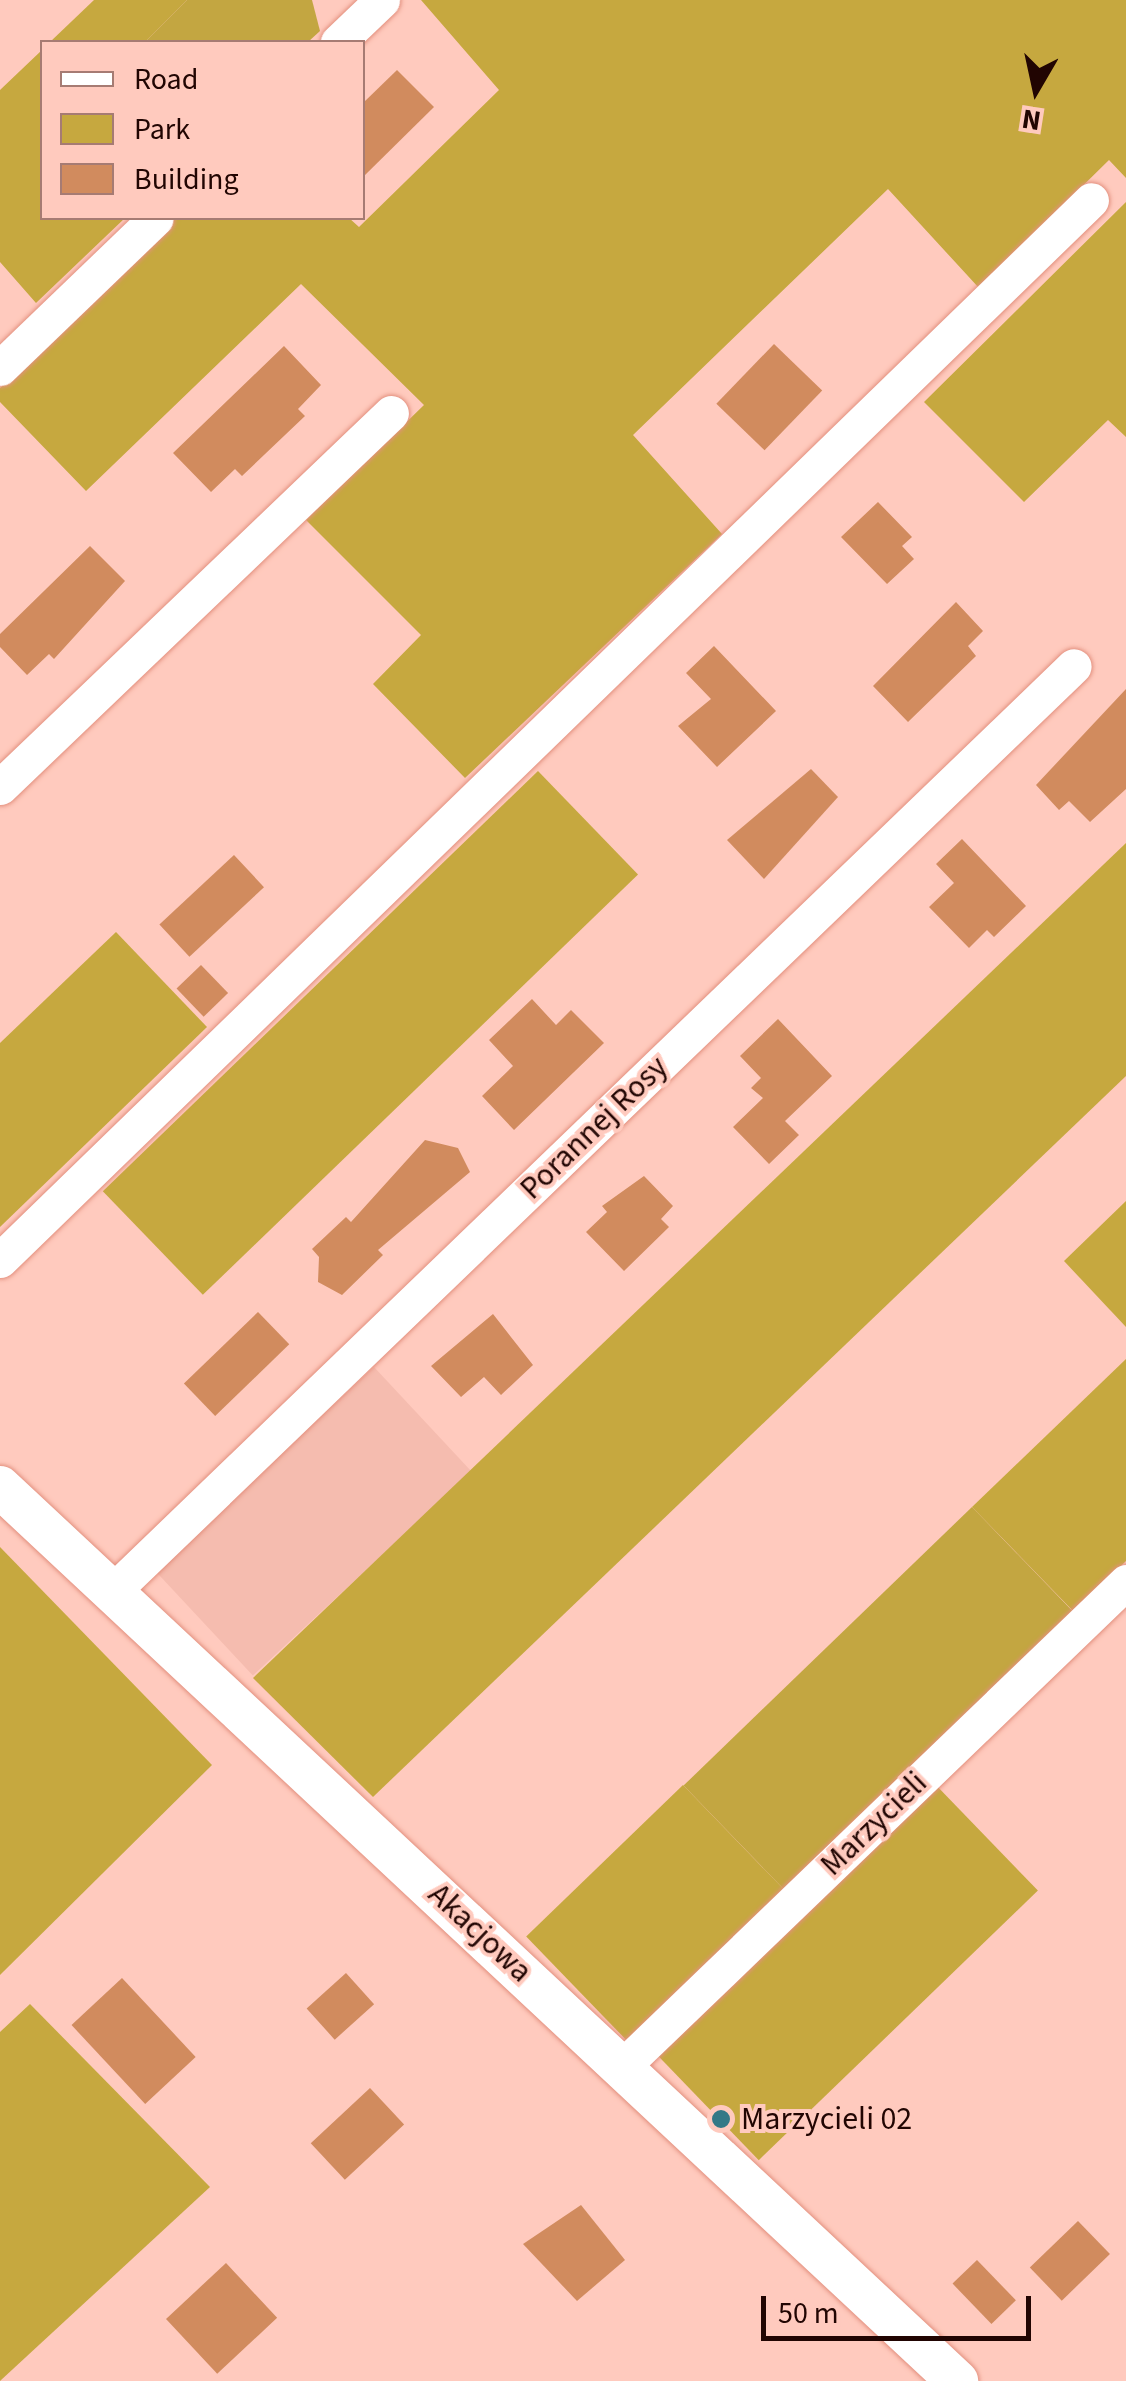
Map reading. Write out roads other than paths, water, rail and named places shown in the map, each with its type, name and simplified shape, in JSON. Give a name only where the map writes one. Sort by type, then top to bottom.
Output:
[{"type":"street","points":[[340,40],[382,0]]},
{"type":"street","points":[[0,1260],[1091,200]]},
{"type":"street","points":[[0,368],[154,220]]},
{"type":"street","points":[[0,787],[391,413]]},
{"type":"street","name":"Porannej Rosy","points":[[114,1590],[1074,666]]},
{"type":"street","name":"Akacjowa","points":[[0,1488],[114,1590],[958,2381]]},
{"type":"street","name":"Marzycieli","points":[[622,2066],[1126,1582]]},
{"type":"place","name":"Marzycieli 02","points":[[721,2119]]}]
